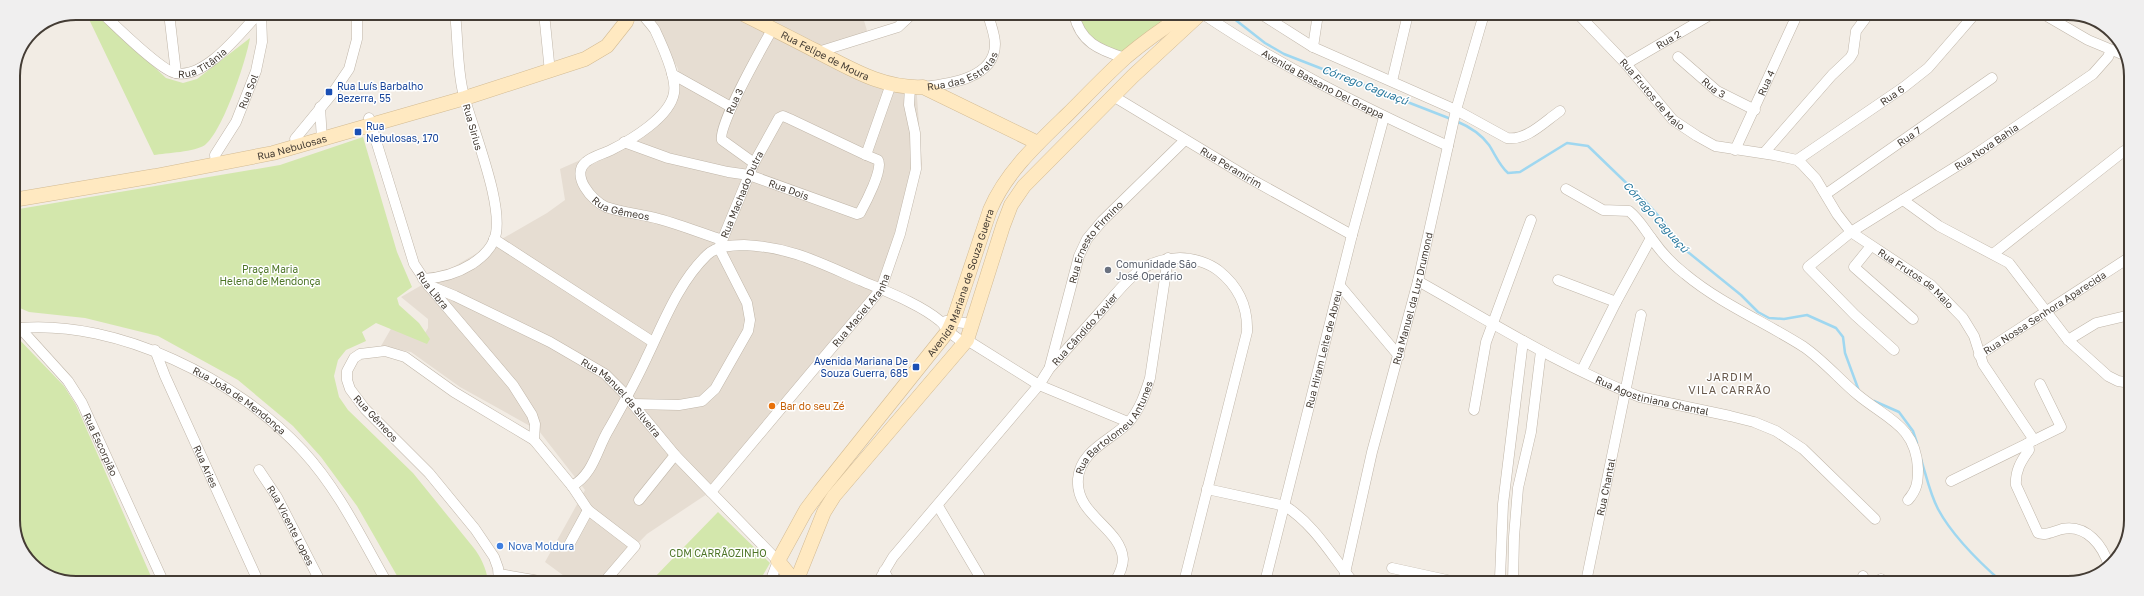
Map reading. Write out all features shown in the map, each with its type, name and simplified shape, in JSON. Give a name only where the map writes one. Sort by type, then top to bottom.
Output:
[{"type":"main road","name":"Rua Nebulosas","points":[[20,199],[297,143],[464,95],[550,68],[585,59],[607,46],[627,20]]},
{"type":"main road","name":"Rua Felipe de Moura","points":[[756,20],[867,77],[891,84],[917,87]]},
{"type":"main road","name":"Avenida Mariana de Souza Guerra","points":[[797,576],[824,512],[834,496],[965,342],[973,324],[1011,205],[1024,186],[1112,96],[1125,67],[1156,33],[1176,20]]},
{"type":"main road","name":"Avenida Mariana de Souza Guerra","points":[[778,561],[806,510],[947,324],[996,194],[1006,179],[1038,143],[1125,67],[1192,20]]},
{"type":"main road","points":[[917,87],[1038,143]]},
{"type":"main road","name":"Rua Nebulosas","points":[[20,191],[146,169],[216,159]]},
{"type":"main road","points":[[778,561],[790,576]]},
{"type":"street","name":"Rua Titânia","points":[[109,20],[129,39],[165,68],[176,73],[197,69],[210,62],[227,48],[253,20]]},
{"type":"street","points":[[170,20],[176,73]]},
{"type":"street","name":"Rua Sol","points":[[216,159],[236,122],[256,71],[262,42],[260,20]]},
{"type":"street","points":[[297,143],[320,107],[332,94],[349,69],[357,39],[357,20]]},
{"type":"street","name":"Rua Sirius","points":[[425,282],[444,277],[468,267],[478,260],[489,249],[494,239],[497,226],[496,208],[464,95],[456,20]]},
{"type":"street","points":[[545,20],[550,68]]},
{"type":"street","name":"Rua Gêmeos","points":[[647,20],[655,31],[672,74],[675,89],[668,107],[659,118],[624,142],[587,161],[582,166],[580,174],[582,182],[589,193],[606,207],[658,218],[720,244]]},
{"type":"street","points":[[818,52],[898,27],[906,20]]},
{"type":"street","name":"Rua das Estrelas","points":[[917,87],[939,85],[980,73],[987,67],[993,56],[995,43],[989,20]]},
{"type":"street","points":[[1076,20],[1080,33],[1090,43],[1110,54],[1125,67]]},
{"type":"street","name":"Avenida Bassano Del Grappa","points":[[1212,20],[1266,55],[1384,117],[1448,146]]},
{"type":"street","points":[[1270,20],[1313,47],[1392,81],[1507,138],[1515,139],[1523,137],[1560,111]]},
{"type":"street","points":[[1313,47],[1317,20]]},
{"type":"street","points":[[1392,81],[1407,20]]},
{"type":"street","name":"Rua Manuel da Luz Drumond","points":[[1344,576],[1372,452],[1399,356],[1418,280],[1450,135],[1482,20]]},
{"type":"street","name":"Rua Frutos de Maio","points":[[1584,20],[1626,64],[1673,120],[1715,146],[1764,153],[1797,160],[1816,179],[1844,224],[1852,232],[1931,285],[1963,318],[1974,336],[1979,355],[2031,442]]},
{"type":"street","name":"Rua 2","points":[[1626,64],[1701,20]]},
{"type":"street","name":"Rua 4","points":[[1735,150],[1795,20]]},
{"type":"street","points":[[1764,153],[1832,75],[1850,58],[1853,53],[1856,31],[1864,20]]},
{"type":"street","name":"Rua 6","points":[[1797,160],[1904,87],[1928,68],[1970,20]]},
{"type":"street","points":[[2053,20],[2088,40],[2119,53]]},
{"type":"street","name":"Rua 3","points":[[754,164],[720,137],[731,107],[773,28]]},
{"type":"street","name":"Rua Nova Bahia","points":[[1894,350],[1808,268],[1852,232],[1998,140],[2093,74],[2106,61],[2110,50]]},
{"type":"street","name":"Rua 3","points":[[1678,57],[1717,90],[1754,110]]},
{"type":"street","points":[[672,74],[731,107]]},
{"type":"street","name":"Rua 7","points":[[1826,194],[1992,78]]},
{"type":"street","points":[[866,155],[891,84]]},
{"type":"street","name":"Rua Maciel Aranha","points":[[711,492],[881,289],[900,234],[916,169],[915,133],[909,105],[917,87]]},
{"type":"street","name":"Rua Peramirim","points":[[1112,96],[1185,140],[1352,234]]},
{"type":"street","points":[[320,107],[321,135]]},
{"type":"street","name":"Rua Machado Dutra","points":[[630,401],[679,405],[702,401],[716,389],[748,331],[750,320],[746,302],[720,244],[754,164],[781,116],[866,155]]},
{"type":"street","name":"Rua Hiram Leite de Abreu","points":[[1267,576],[1341,287],[1352,234],[1384,117]]},
{"type":"street","name":"Rua Libra","points":[[370,121],[409,250],[425,282],[513,385],[532,416],[535,424],[534,440]]},
{"type":"street","name":"Rua Ernesto Firmino","points":[[1050,369],[1079,256],[1087,239],[1102,221],[1185,140]]},
{"type":"street","name":"Rua Dois","points":[[624,142],[668,158],[728,172],[749,175],[858,214],[867,200],[880,166],[878,160],[866,155]]},
{"type":"street","points":[[1993,254],[2124,151]]},
{"type":"street","points":[[1566,189],[1603,210],[1629,212],[1645,226],[1651,238],[1669,260],[1685,275],[1713,294],[1739,308],[1814,354],[1857,395],[1898,424],[1906,432],[1913,445],[1917,459],[1916,489],[1908,500]]},
{"type":"street","points":[[1903,200],[1939,226],[2009,263],[2068,340],[2108,376],[2124,382]]},
{"type":"street","points":[[1474,410],[1484,352],[1531,220]]},
{"type":"street","points":[[1582,370],[1616,302],[1651,238]]},
{"type":"street","points":[[494,239],[653,342]]},
{"type":"street","points":[[572,486],[581,480],[593,464],[606,434],[630,401],[664,318],[688,279],[708,254],[720,244],[761,246],[795,252],[881,289],[905,300],[947,324],[965,342],[1039,385],[1128,422]]},
{"type":"street","points":[[1871,246],[1854,267],[1913,319]]},
{"type":"street","name":"Rua Cândido Xavier","points":[[881,576],[893,557],[938,506],[1039,385],[1050,369],[1131,276],[1150,263],[1168,258],[1188,258],[1213,266],[1234,287],[1243,300],[1248,319],[1185,576]]},
{"type":"street","name":"Rua Bartolomeu Antunes","points":[[1117,576],[1123,560],[1121,551],[1115,540],[1086,507],[1079,494],[1078,478],[1090,453],[1128,422],[1144,397],[1150,378],[1168,258]]},
{"type":"street","name":"Rua Nossa Senhora Aparecida","points":[[1979,355],[2045,310],[2124,261]]},
{"type":"street","name":"Rua Agostiniana Chantal","points":[[1418,280],[1541,351],[1625,392],[1640,398],[1730,416],[1776,431],[1803,448],[1875,519]]},
{"type":"street","points":[[1558,280],[1616,302]]},
{"type":"street","name":"Rua Manuel da Silveira","points":[[425,282],[577,357],[605,374],[616,384],[675,455],[778,561]]},
{"type":"street","points":[[1341,287],[1399,356]]},
{"type":"street","name":"Rua Chantal","points":[[1587,576],[1641,315]]},
{"type":"street","points":[[2068,340],[2096,323],[2124,316]]},
{"type":"street","points":[[947,324],[973,324]]},
{"type":"street","name":"Rua João de Mendonça","points":[[20,326],[70,328],[155,350],[238,396],[281,430],[303,451],[345,508],[383,576]]},
{"type":"street","name":"Rua Escorpião","points":[[20,330],[68,381],[82,403],[161,576]]},
{"type":"street","points":[[1500,576],[1504,504],[1523,341]]},
{"type":"street","name":"Rua Aries","points":[[155,350],[165,376],[256,576]]},
{"type":"street","name":"Rua Gêmeos","points":[[499,576],[498,568],[488,548],[429,473],[356,398],[348,385],[347,372],[354,358],[360,354],[375,351],[396,353],[415,363],[454,392],[534,440]]},
{"type":"street","points":[[1513,576],[1518,488],[1531,432],[1541,351]]},
{"type":"street","points":[[1951,481],[2061,426],[2040,384]]},
{"type":"street","points":[[534,440],[572,486],[588,510],[634,545],[635,548],[610,576]]},
{"type":"street","points":[[2031,442],[2029,450],[2021,460],[2016,485],[2038,533],[2041,534],[2065,529],[2081,530],[2099,544],[2106,560]]},
{"type":"street","points":[[639,500],[675,455]]},
{"type":"street","name":"Rua Vicente Lopes","points":[[259,470],[277,497],[317,576]]},
{"type":"street","points":[[1207,489],[1285,506],[1295,512],[1314,533],[1343,576]]},
{"type":"street","points":[[938,506],[979,576]]},
{"type":"street","points":[[569,545],[588,510]]},
{"type":"street","name":"Avenida Mariana de Souza Guerra","points":[[772,576],[778,561]]},
{"type":"street","points":[[1392,568],[1429,576]]},
{"type":"street","points":[[884,571],[887,576]]},
{"type":"shaded area","points":[[653,20],[864,20],[868,34],[827,49],[875,73],[916,83],[922,164],[886,283],[716,488],[647,534],[606,576],[564,576],[545,562],[585,490],[539,431],[460,387],[411,352],[381,346],[396,320],[425,333],[428,328],[428,319],[401,297],[547,213],[565,200],[560,169],[628,139],[674,103],[680,88],[678,69]]},
{"type":"green space","points":[[89,20],[104,20],[166,78],[183,83],[197,79],[250,38],[248,49],[233,95],[219,126],[212,137],[205,145],[188,151],[154,155]]},
{"type":"green space","points":[[1078,20],[1172,20],[1124,55],[1085,36]]},
{"type":"green space","name":"Praça Maria Helena de Mendonça","points":[[363,137],[397,252],[412,287],[397,298],[399,305],[419,323],[430,339],[427,344],[376,323],[362,332],[366,341],[346,350],[338,360],[334,376],[339,397],[348,410],[413,473],[473,547],[483,563],[487,576],[397,576],[357,506],[321,457],[293,426],[238,380],[158,336],[85,318],[29,312],[20,308],[20,209],[280,165]]},
{"type":"green space","points":[[20,340],[64,386],[76,405],[151,576],[68,576],[54,572],[45,567],[31,554],[26,545],[20,524]]},
{"type":"green space","name":"CDM CARRÃOZINHO","points":[[718,512],[770,563],[762,576],[656,576]]},
{"type":"waterway","name":"Córrego Caguaçú","points":[[1236,20],[1265,43],[1284,54],[1451,119]]},
{"type":"waterway","name":"Córrego Caguaçú","points":[[1456,121],[1470,128],[1482,137],[1508,173],[1520,172],[1567,143],[1588,146],[1646,202],[1664,222],[1678,244],[1741,295],[1758,312],[1769,318],[1784,319],[1807,315],[1836,328],[1843,337],[1845,353],[1859,391]]},
{"type":"waterway","name":"Córrego Caguaçú","points":[[1874,401],[1899,412],[1913,431],[1917,443]]},
{"type":"waterway","name":"Córrego Caguaçú","points":[[1921,459],[1928,484],[1938,509],[1944,519],[1967,549],[1995,576]]},
{"type":"place","name":"Rua Luís Barbalho Bezerra, 55","points":[[329,92]]},
{"type":"place","name":"Rua Nebulosas, 170","points":[[358,132]]},
{"type":"place","name":"Comunidade São José Operário","points":[[1108,270]]},
{"type":"place","name":"Avenida Mariana De Souza Guerra, 685","points":[[916,367]]},
{"type":"place","name":"Bar do seu Zé","points":[[772,406]]},
{"type":"place","name":"Nova Moldura","points":[[500,546]]},
{"type":"district","name":"JARDIM VILA CARRÃO","points":[[1730,383]]}]
